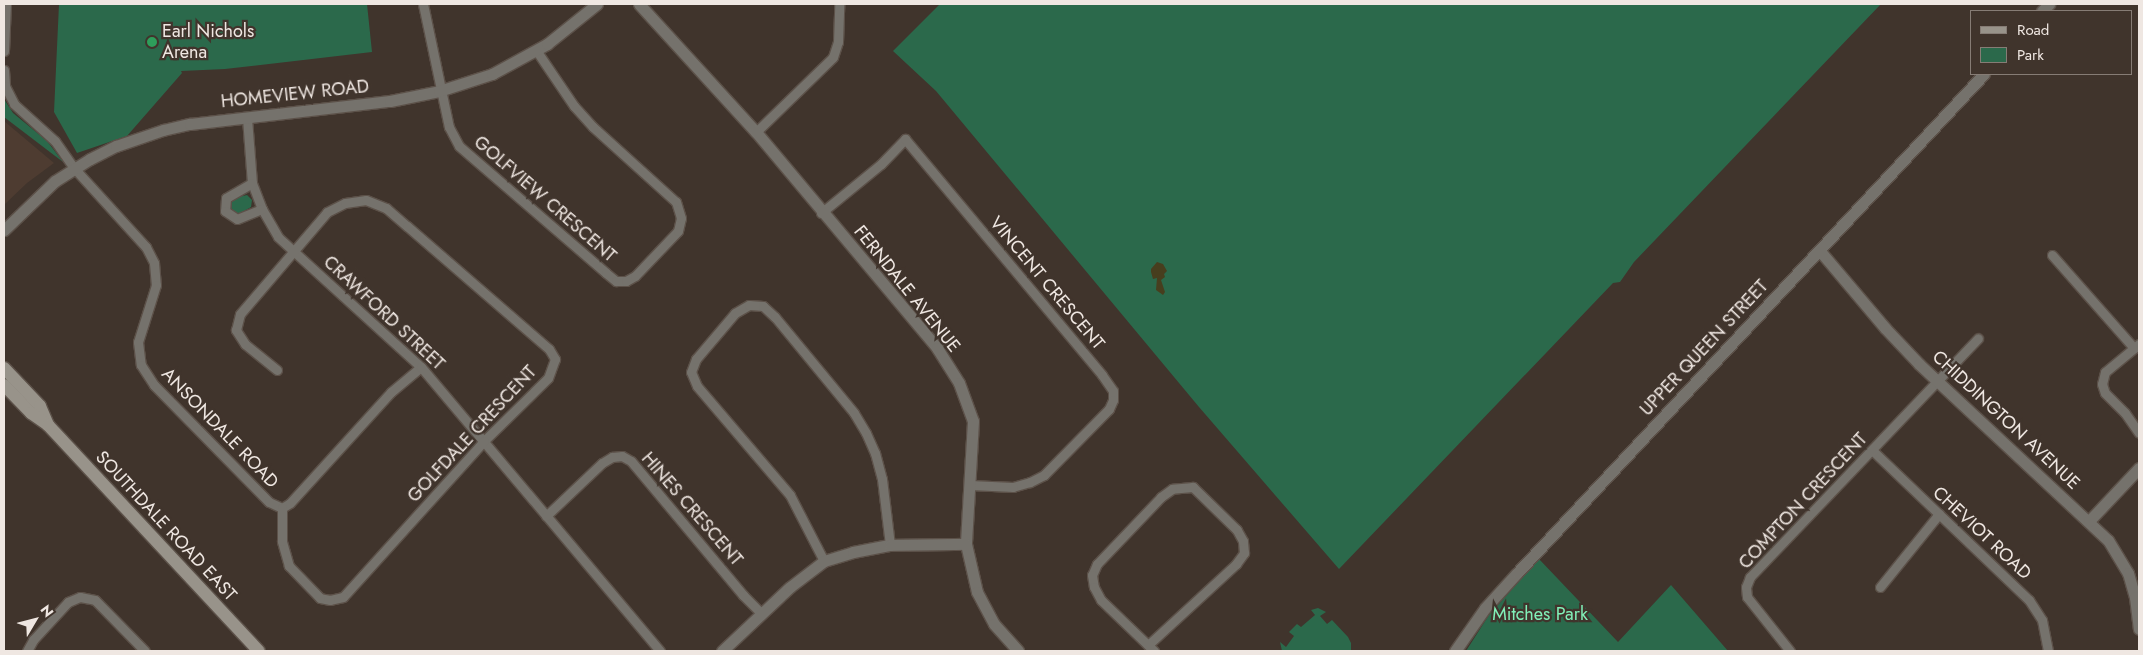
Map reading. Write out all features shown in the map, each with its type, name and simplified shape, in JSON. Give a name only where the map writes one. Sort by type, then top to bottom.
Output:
[{"type":"main road","name":"SOUTHDALE ROAD EAST","points":[[4,368],[40,406],[48,425]]},
{"type":"main road","name":"SOUTHDALE ROAD EAST","points":[[4,385],[31,413],[48,425],[258,651]]},
{"type":"street","points":[[4,51],[6,4]]},
{"type":"street","points":[[423,4],[440,91]]},
{"type":"street","name":"HOMEVIEW ROAD","points":[[4,230],[31,202],[74,168],[116,146],[163,130],[190,124],[390,101],[440,91],[492,74],[547,44],[597,4]]},
{"type":"street","name":"FERNDALE AVENUE","points":[[638,4],[756,132],[821,213],[937,348],[959,383],[973,421],[966,544],[977,592],[994,624],[1018,651]]},
{"type":"street","points":[[756,132],[834,58],[838,42],[838,4]]},
{"type":"street","name":"GOLFVIEW CRESCENT","points":[[440,91],[448,127],[459,146],[606,273],[616,281],[626,281],[635,276],[678,230],[681,218],[676,202],[593,126],[574,106],[536,50]]},
{"type":"street","name":"ANSONDALE ROAD","points":[[4,70],[6,86],[14,104],[55,141],[74,168],[146,247],[154,263],[156,285],[138,342],[141,366],[154,386],[269,502],[282,508],[290,503],[391,392],[422,367]]},
{"type":"street","name":"UPPER QUEEN STREET","points":[[1455,651],[1485,608],[1516,573],[1983,75]]},
{"type":"street","name":"CRAWFORD STREET","points":[[247,118],[252,183],[262,208],[278,237],[422,367],[660,651]]},
{"type":"street","name":"VINCENT CRESCENT","points":[[821,213],[881,164],[904,139],[1064,329],[1113,391],[1113,400],[1109,409],[1044,475],[1013,487],[970,485]]},
{"type":"street","points":[[252,183],[226,198],[225,211],[237,219],[262,208]]},
{"type":"street","name":"GOLFDALE CRESCENT","points":[[277,370],[245,344],[236,330],[240,314],[327,212],[345,203],[366,200],[386,208],[550,349],[554,358],[548,378],[484,440],[343,597],[330,600],[320,598],[289,566],[282,541],[282,508]]},
{"type":"street","name":"CHIDDINGTON AVENUE","points":[[1820,251],[1885,328],[1919,364],[1939,380],[2108,540],[2128,573],[2135,597],[2139,629]]},
{"type":"street","points":[[2052,254],[2137,346],[2105,372],[2102,384],[2104,394],[2125,413],[2139,433]]},
{"type":"street","points":[[824,561],[790,494],[697,386],[691,372],[696,359],[735,313],[749,306],[763,306],[775,317],[854,413],[866,432],[875,453],[882,479],[890,546]]},
{"type":"street","name":"COMPTON CRESCENT","points":[[1790,651],[1746,597],[1746,587],[1750,577],[1873,451],[1978,338]]},
{"type":"street","name":"CHEVIOT ROAD","points":[[1873,451],[2036,608],[2042,620],[2048,651]]},
{"type":"street","name":"HINES CRESCENT","points":[[546,516],[602,463],[612,457],[622,456],[631,461],[743,595],[762,614]]},
{"type":"street","points":[[2090,521],[2139,468]]},
{"type":"street","points":[[1193,487],[1237,530],[1244,542],[1244,554],[1151,648],[1101,600],[1094,587],[1092,575],[1097,564],[1161,497],[1172,490],[1193,487]]},
{"type":"street","points":[[1880,587],[1938,514]]},
{"type":"street","points":[[722,651],[790,586],[824,561],[853,552],[890,546],[966,544]]},
{"type":"street","points":[[27,651],[33,640],[68,602],[80,598],[95,600],[146,651]]},
{"type":"shaded area","points":[[4,121],[54,163],[27,183],[4,205]]},
{"type":"green space","points":[[59,4],[367,4],[372,52],[225,69],[181,71],[182,73],[127,136],[77,153],[54,112]]},
{"type":"green space","points":[[940,4],[1881,4],[1634,262],[1620,282],[1613,283],[1339,569],[1199,407],[936,91],[893,51]]},
{"type":"green space","points":[[4,99],[13,113],[47,141],[63,162],[4,117]]},
{"type":"green space","points":[[247,195],[252,200],[251,207],[239,214],[229,208],[230,199]]},
{"type":"green space","name":"Mitches Park","points":[[1539,559],[1618,642],[1671,585],[1728,651],[1466,651],[1489,615]]},
{"type":"green space","points":[[1318,608],[1326,612],[1320,616],[1327,624],[1332,620],[1348,637],[1351,643],[1351,651],[1282,651],[1280,642],[1286,647],[1294,636],[1289,632],[1297,624],[1301,627],[1315,615],[1311,610]]},
{"type":"sand","points":[[1157,262],[1163,264],[1167,271],[1164,274],[1165,277],[1161,280],[1165,292],[1163,295],[1156,290],[1157,278],[1153,279],[1151,272],[1151,269]]},
{"type":"place","name":"Earl Nichols Arena","points":[[152,42]]}]
